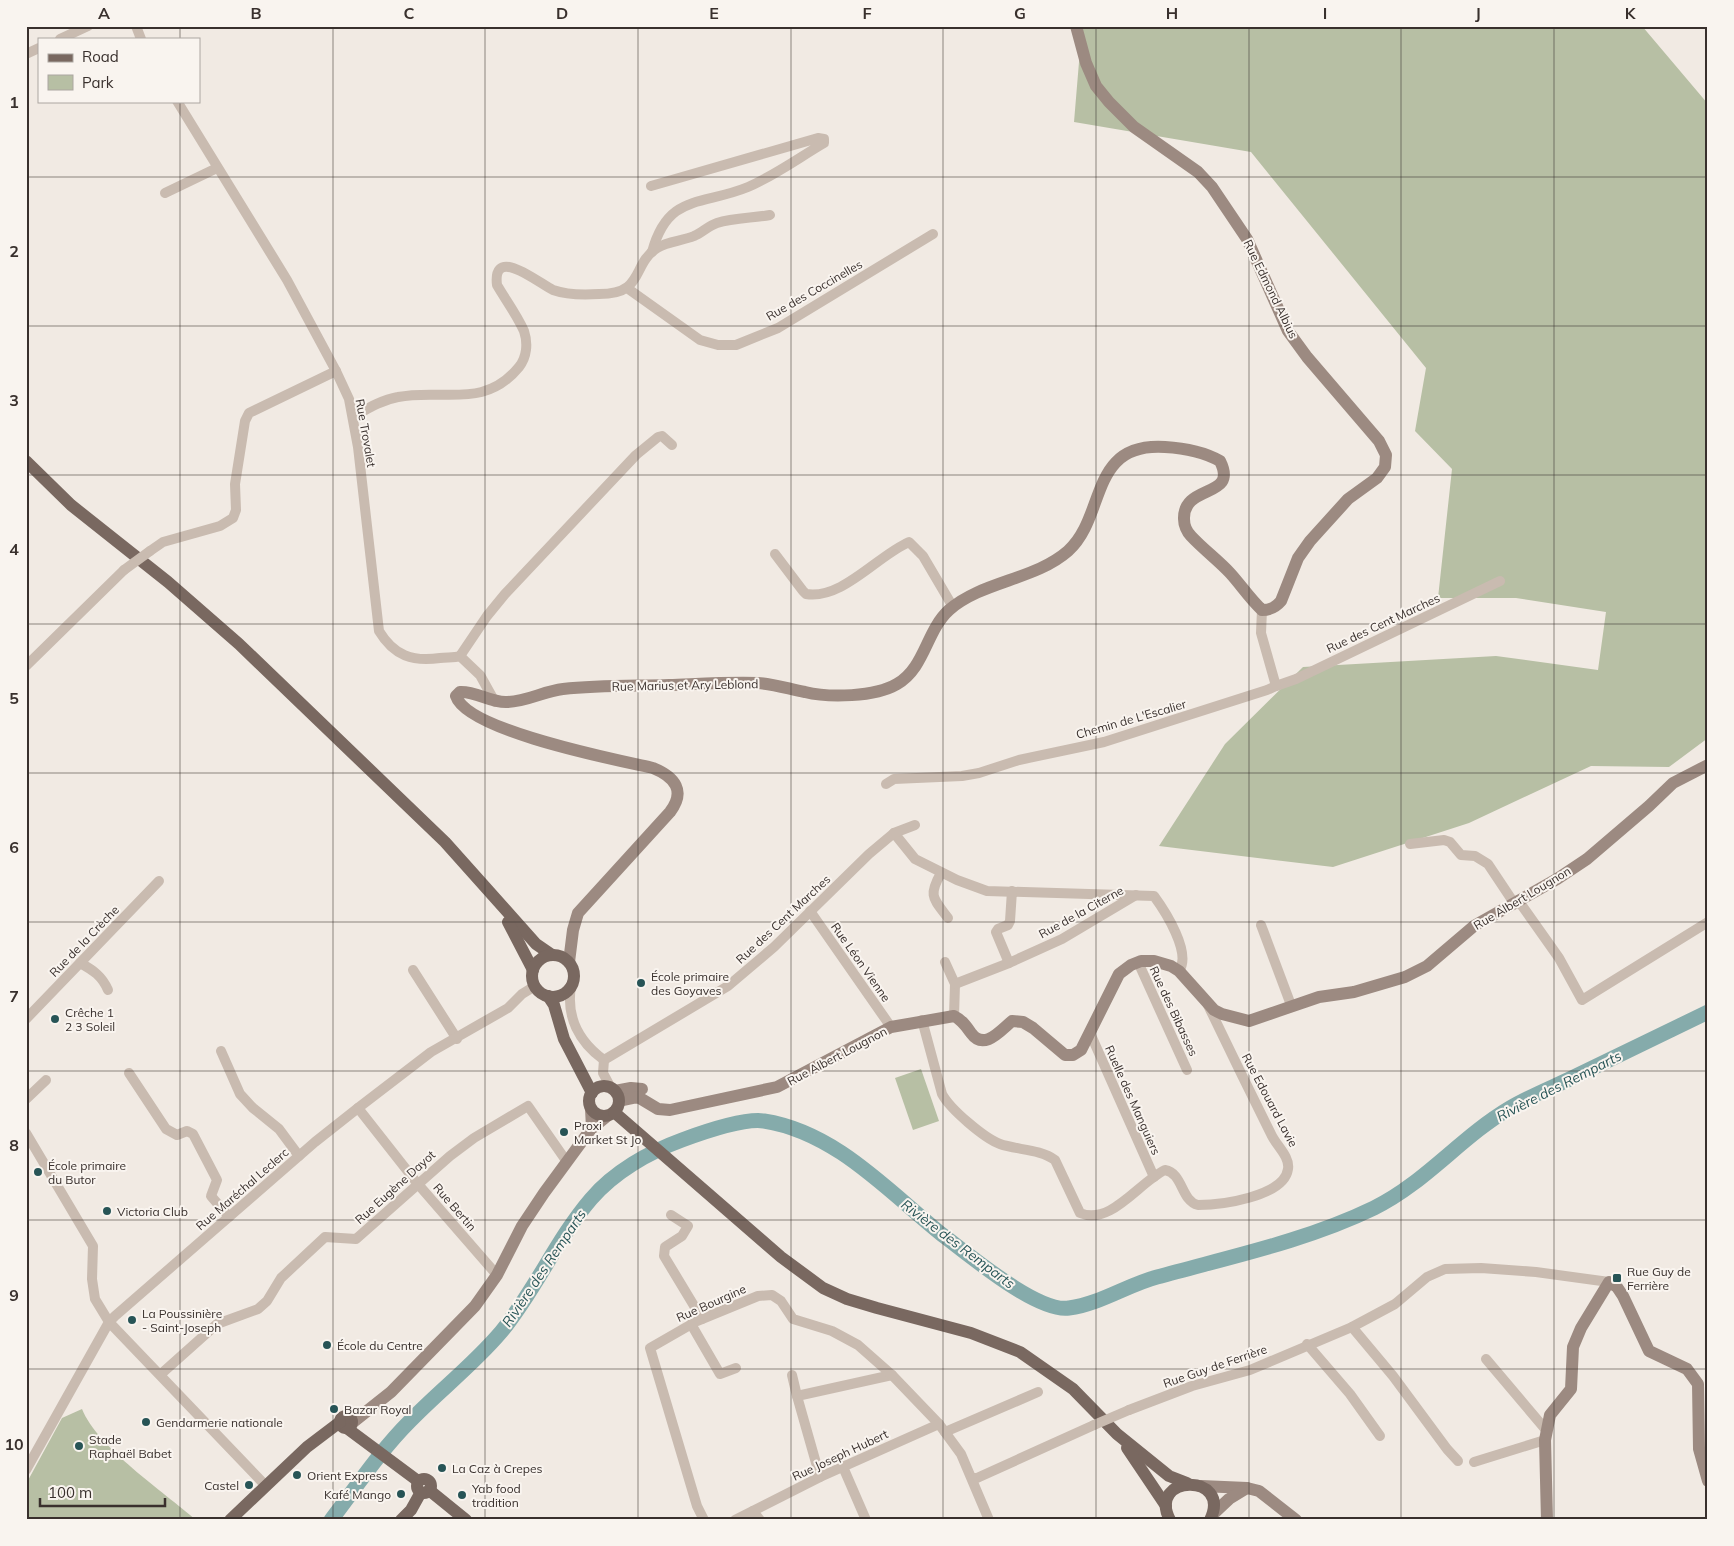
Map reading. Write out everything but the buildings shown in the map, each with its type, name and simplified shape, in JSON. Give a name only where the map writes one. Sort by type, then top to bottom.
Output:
[{"type":"main road","name":"Rue Edmond Albius","points":[[1076,26],[1086,63],[1096,86],[1134,127],[1198,172],[1234,218],[1258,262],[1288,331],[1307,358],[1379,441],[1386,455],[1385,467],[1377,478],[1348,499],[1318,532],[1298,558],[1277,606],[1262,610]]},
{"type":"main road","name":"Rue Marius et Ary Leblond","points":[[569,962],[573,930],[582,907],[675,805],[678,791],[670,776],[653,768],[518,735],[468,710],[458,701],[456,696],[465,692],[495,702],[509,702],[560,689],[596,686],[756,683],[829,695],[879,691],[895,686],[915,668],[937,624],[953,607],[970,597],[1042,567],[1068,551],[1078,540],[1108,472],[1122,457],[1137,449],[1152,446],[1198,452],[1220,461],[1225,476],[1223,482],[1217,487],[1195,497],[1188,503],[1184,520],[1190,535],[1228,571],[1262,610]]},
{"type":"main road","points":[[26,461],[70,505],[204,612],[445,842],[488,893],[536,944],[569,962],[574,974],[570,988],[561,1003],[558,1017]]},
{"type":"main road","name":"Rue Albert Lougnon","points":[[1138,962],[1154,961],[1180,971],[1208,1005],[1222,1014],[1249,1021],[1318,997],[1354,992],[1405,977],[1427,966],[1474,926],[1587,859],[1673,783],[1708,765]]},
{"type":"main road","points":[[488,893],[513,929],[533,970],[535,986],[548,996],[558,1017],[564,1039],[584,1077],[608,1098],[633,1129],[781,1257],[823,1288],[862,1304],[972,1333],[1020,1352],[1056,1375],[1073,1389],[1117,1434],[1169,1476],[1201,1486],[1247,1488],[1259,1492],[1296,1520]]},
{"type":"main road","name":"Rue Marius et Ary Leblond","points":[[554,955],[573,930]]},
{"type":"main road","points":[[533,970],[540,959],[554,955]]},
{"type":"main road","points":[[954,1016],[960,1019],[973,1035],[984,1041],[992,1039],[1012,1021],[1023,1022],[1065,1055],[1073,1055],[1080,1050],[1090,1033],[1119,974],[1138,962]]},
{"type":"main road","points":[[548,996],[562,995],[570,988]]},
{"type":"main road","name":"Rue Albert Lougnon","points":[[608,1098],[638,1096],[658,1109],[670,1110],[786,1084],[892,1027],[922,1020],[954,1016]]},
{"type":"main road","points":[[592,1128],[589,1101],[608,1098]]},
{"type":"main road","points":[[591,1109],[598,1115],[608,1098]]},
{"type":"main road","points":[[230,1520],[326,1432],[349,1426],[391,1392],[475,1306],[497,1275],[522,1226],[592,1128],[608,1098]]},
{"type":"main road","points":[[1547,1520],[1545,1435],[1550,1415],[1571,1389],[1573,1347],[1580,1328],[1609,1282],[1617,1287],[1623,1296],[1649,1350],[1687,1369],[1698,1384],[1699,1449],[1708,1481]]},
{"type":"main road","points":[[349,1426],[423,1488],[466,1520]]},
{"type":"main road","points":[[1117,1434],[1166,1514]]},
{"type":"main road","points":[[1166,1514],[1171,1492],[1178,1486],[1187,1483]]},
{"type":"main road","points":[[1201,1486],[1212,1498],[1211,1518]]},
{"type":"main road","points":[[401,1520],[411,1510],[423,1488]]},
{"type":"main road","points":[[1211,1518],[1229,1499],[1247,1488]]},
{"type":"street","points":[[62,38],[88,26]]},
{"type":"street","points":[[136,26],[141,38]]},
{"type":"street","points":[[26,54],[38,48]]},
{"type":"street","name":"Rue Trovalet","points":[[179,102],[217,168],[287,280],[349,399],[353,417],[379,631],[385,642],[407,658],[420,660],[460,656]]},
{"type":"street","points":[[353,417],[374,405],[396,397],[423,393],[452,397],[470,395],[493,388],[512,376],[522,363],[526,348],[524,331],[497,285],[496,276],[500,269],[508,266],[518,269],[553,290],[577,294],[602,294],[620,291],[627,288],[635,280],[652,252],[656,238],[672,213],[685,205],[748,187],[824,143],[824,139],[818,138],[650,186]]},
{"type":"street","points":[[165,193],[217,168]]},
{"type":"street","points":[[652,252],[659,247],[694,236],[718,223],[770,215]]},
{"type":"street","name":"Rue des Coccinelles","points":[[627,288],[700,340],[718,344],[736,344],[778,328],[933,234]]},
{"type":"street","points":[[26,666],[124,570],[163,542],[220,526],[233,518],[236,510],[236,484],[245,421],[249,413],[336,371]]},
{"type":"street","points":[[495,702],[480,675],[460,656],[487,616],[505,594],[636,455],[658,437],[662,436],[672,445]]},
{"type":"street","points":[[775,554],[803,591],[806,594],[815,595],[838,588],[908,542],[923,556],[933,570],[953,607]]},
{"type":"street","name":"Rue des Cent Marches","points":[[1276,686],[1296,679],[1500,581]]},
{"type":"street","points":[[1262,610],[1261,634],[1276,686]]},
{"type":"street","name":"Chemin de L'Escalier","points":[[886,784],[894,779],[971,774],[1018,760],[1104,742],[1241,700],[1276,686]]},
{"type":"street","points":[[894,833],[914,825]]},
{"type":"street","name":"Rue des Cent Marches","points":[[604,1060],[728,986],[767,953],[894,833]]},
{"type":"street","name":"Rue de la Citerne","points":[[894,833],[915,859],[941,873],[986,891],[1154,896],[1166,914],[1183,954],[1180,971]]},
{"type":"street","points":[[1410,844],[1444,840],[1450,842],[1460,855],[1482,859],[1488,864],[1559,958],[1582,1000],[1708,922]]},
{"type":"street","points":[[941,873],[932,888],[932,894],[948,918]]},
{"type":"street","name":"Rue de la Crèche","points":[[26,1019],[160,881]]},
{"type":"street","points":[[1009,963],[996,932],[998,929],[1008,925],[1010,921],[1012,891]]},
{"type":"street","name":"Rue de la Citerne","points":[[955,984],[1009,963],[1062,939],[1137,894]]},
{"type":"street","name":"Rue Léon Vienne","points":[[810,911],[892,1027]]},
{"type":"street","points":[[1261,925],[1291,1005]]},
{"type":"street","points":[[945,962],[955,984],[954,1016]]},
{"type":"street","name":"Rue des Bibasses","points":[[1138,962],[1187,1070]]},
{"type":"street","points":[[80,963],[95,972],[105,982],[108,990]]},
{"type":"street","points":[[413,970],[457,1039]]},
{"type":"street","name":"Rue Maréchal Leclerc","points":[[26,1470],[109,1322],[299,1156],[358,1108],[431,1052],[457,1039],[508,1008],[522,994],[535,986]]},
{"type":"street","points":[[570,988],[569,1010],[572,1021],[589,1049],[604,1060],[603,1073],[608,1098]]},
{"type":"street","name":"Rue Edouard Lavie","points":[[1154,1176],[1168,1170],[1175,1177],[1190,1201],[1202,1205],[1261,1195],[1283,1180],[1289,1168],[1285,1156],[1273,1139],[1208,1005]]},
{"type":"street","points":[[922,1020],[942,1094],[948,1103],[1000,1144],[1020,1148],[1055,1160],[1080,1213],[1087,1216],[1117,1208],[1141,1185],[1154,1176]]},
{"type":"street","name":"Ruelle des Manguiers","points":[[1090,1033],[1154,1176]]},
{"type":"street","points":[[221,1050],[240,1094],[253,1108],[279,1129],[299,1156]]},
{"type":"street","points":[[129,1073],[166,1129],[177,1134],[187,1131],[192,1134],[217,1180],[211,1196],[229,1217]]},
{"type":"street","points":[[26,1099],[46,1080]]},
{"type":"street","name":"Rue Eugène Dayot","points":[[160,1374],[218,1324],[258,1309],[267,1300],[282,1278],[325,1237],[356,1239],[417,1182],[474,1138],[528,1106],[567,1162]]},
{"type":"street","name":"Rue Bertin","points":[[358,1108],[417,1182],[497,1275]]},
{"type":"street","points":[[26,1133],[93,1246],[92,1278],[95,1299],[109,1322],[266,1486]]},
{"type":"street","points":[[671,1215],[688,1226],[682,1236],[665,1247],[664,1256],[702,1319]]},
{"type":"street","name":"Rue Guy de Ferrière","points":[[972,1478],[978,1478],[1129,1410],[1192,1386],[1250,1370],[1307,1344],[1352,1327],[1395,1304],[1427,1277],[1445,1269],[1481,1268],[1536,1272],[1609,1282]]},
{"type":"street","name":"Rue Bourgine","points":[[704,1520],[697,1506],[650,1348],[702,1319],[758,1296],[772,1295],[781,1301],[794,1319],[832,1331],[858,1345],[892,1375],[942,1428],[961,1454],[989,1520]]},
{"type":"street","points":[[691,1324],[720,1374],[736,1368]]},
{"type":"street","points":[[1352,1327],[1458,1461]]},
{"type":"street","points":[[1307,1344],[1350,1394],[1380,1436]]},
{"type":"street","points":[[1474,1462],[1545,1435],[1486,1359]]},
{"type":"street","points":[[792,1375],[820,1477]]},
{"type":"street","points":[[797,1396],[892,1375]]},
{"type":"street","points":[[942,1428],[1038,1392]]},
{"type":"street","name":"Rue Joseph Hubert","points":[[735,1520],[820,1477],[942,1428]]},
{"type":"street","points":[[843,1467],[866,1520]]},
{"type":"street","points":[[753,1511],[760,1520]]},
{"type":"green space","points":[[1082,26],[1642,26],[1708,104],[1708,738],[1669,767],[1591,766],[1469,823],[1333,867],[1159,846],[1225,744],[1303,667],[1496,656],[1598,670],[1606,612],[1516,598],[1438,598],[1452,469],[1415,431],[1426,368],[1251,152],[1074,122]]},
{"type":"green space","points":[[921,1069],[939,1121],[913,1130],[895,1078]]},
{"type":"green space","name":"Stade Raphaël Babet","points":[[82,1409],[90,1424],[116,1453],[196,1520],[26,1520],[26,1484],[62,1418]]},
{"type":"waterway","name":"Rivière des Remparts","points":[[331,1520],[399,1432],[501,1332],[524,1300],[578,1215],[600,1189],[633,1164],[657,1150],[682,1140],[723,1127],[756,1121],[790,1127],[814,1137],[859,1165],[940,1233],[1003,1280],[1039,1301],[1055,1307],[1069,1308],[1092,1303],[1146,1280],[1322,1230],[1374,1208],[1410,1186],[1475,1132],[1510,1108],[1708,1012]]},
{"type":"place","name":"École primaire des Goyaves","points":[[641,983]]},
{"type":"place","name":"Crêche 1 2 3 Soleil","points":[[55,1019]]},
{"type":"place","name":"Proxi Market St Jo","points":[[564,1132]]},
{"type":"place","name":"École primaire du Butor","points":[[38,1172]]},
{"type":"place","name":"Victoria Club","points":[[107,1211]]},
{"type":"place","name":"Rue Guy de Ferrière","points":[[1617,1278]]},
{"type":"place","name":"La Poussinière - Saint-Joseph","points":[[132,1320]]},
{"type":"place","name":"École du Centre","points":[[327,1345]]},
{"type":"place","name":"Bazar Royal","points":[[334,1409]]},
{"type":"place","name":"Gendarmerie nationale","points":[[146,1422]]},
{"type":"place","name":"Stade Raphaël Babet","points":[[79,1446]]},
{"type":"place","name":"La Caz à Crepes","points":[[442,1468]]},
{"type":"place","name":"Orient Express","points":[[297,1475]]},
{"type":"place","name":"Castel","points":[[249,1485]]},
{"type":"place","name":"Kafé Mango","points":[[401,1494]]},
{"type":"place","name":"Yab food tradition","points":[[462,1495]]}]
